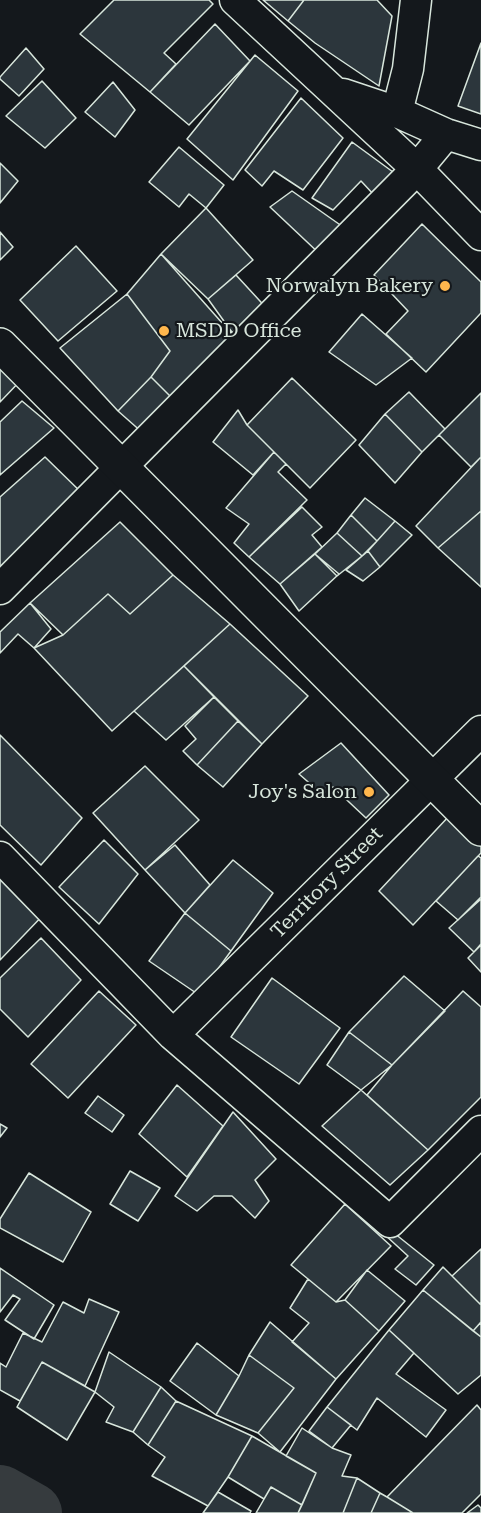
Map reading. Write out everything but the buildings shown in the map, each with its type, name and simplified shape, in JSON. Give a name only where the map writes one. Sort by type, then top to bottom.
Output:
[{"type":"street","points":[[235,0],[417,169],[481,235]]},
{"type":"street","points":[[397,112],[408,69],[417,0]]},
{"type":"street","points":[[333,91],[397,112],[446,134],[481,145]]},
{"type":"street","points":[[0,589],[417,169],[446,134]]},
{"type":"street","points":[[0,345],[481,829]]},
{"type":"street","name":"Territory Street","points":[[172,1035],[481,731]]},
{"type":"street","points":[[0,857],[172,1035],[390,1222],[481,1131]]},
{"type":"waterway","points":[[0,1495],[32,1513]]},
{"type":"place","name":"Norwalyn Bakery","points":[[445,286]]},
{"type":"place","name":"MSDD Office","points":[[164,331]]},
{"type":"place","name":"Joy's Salon","points":[[369,792]]}]
